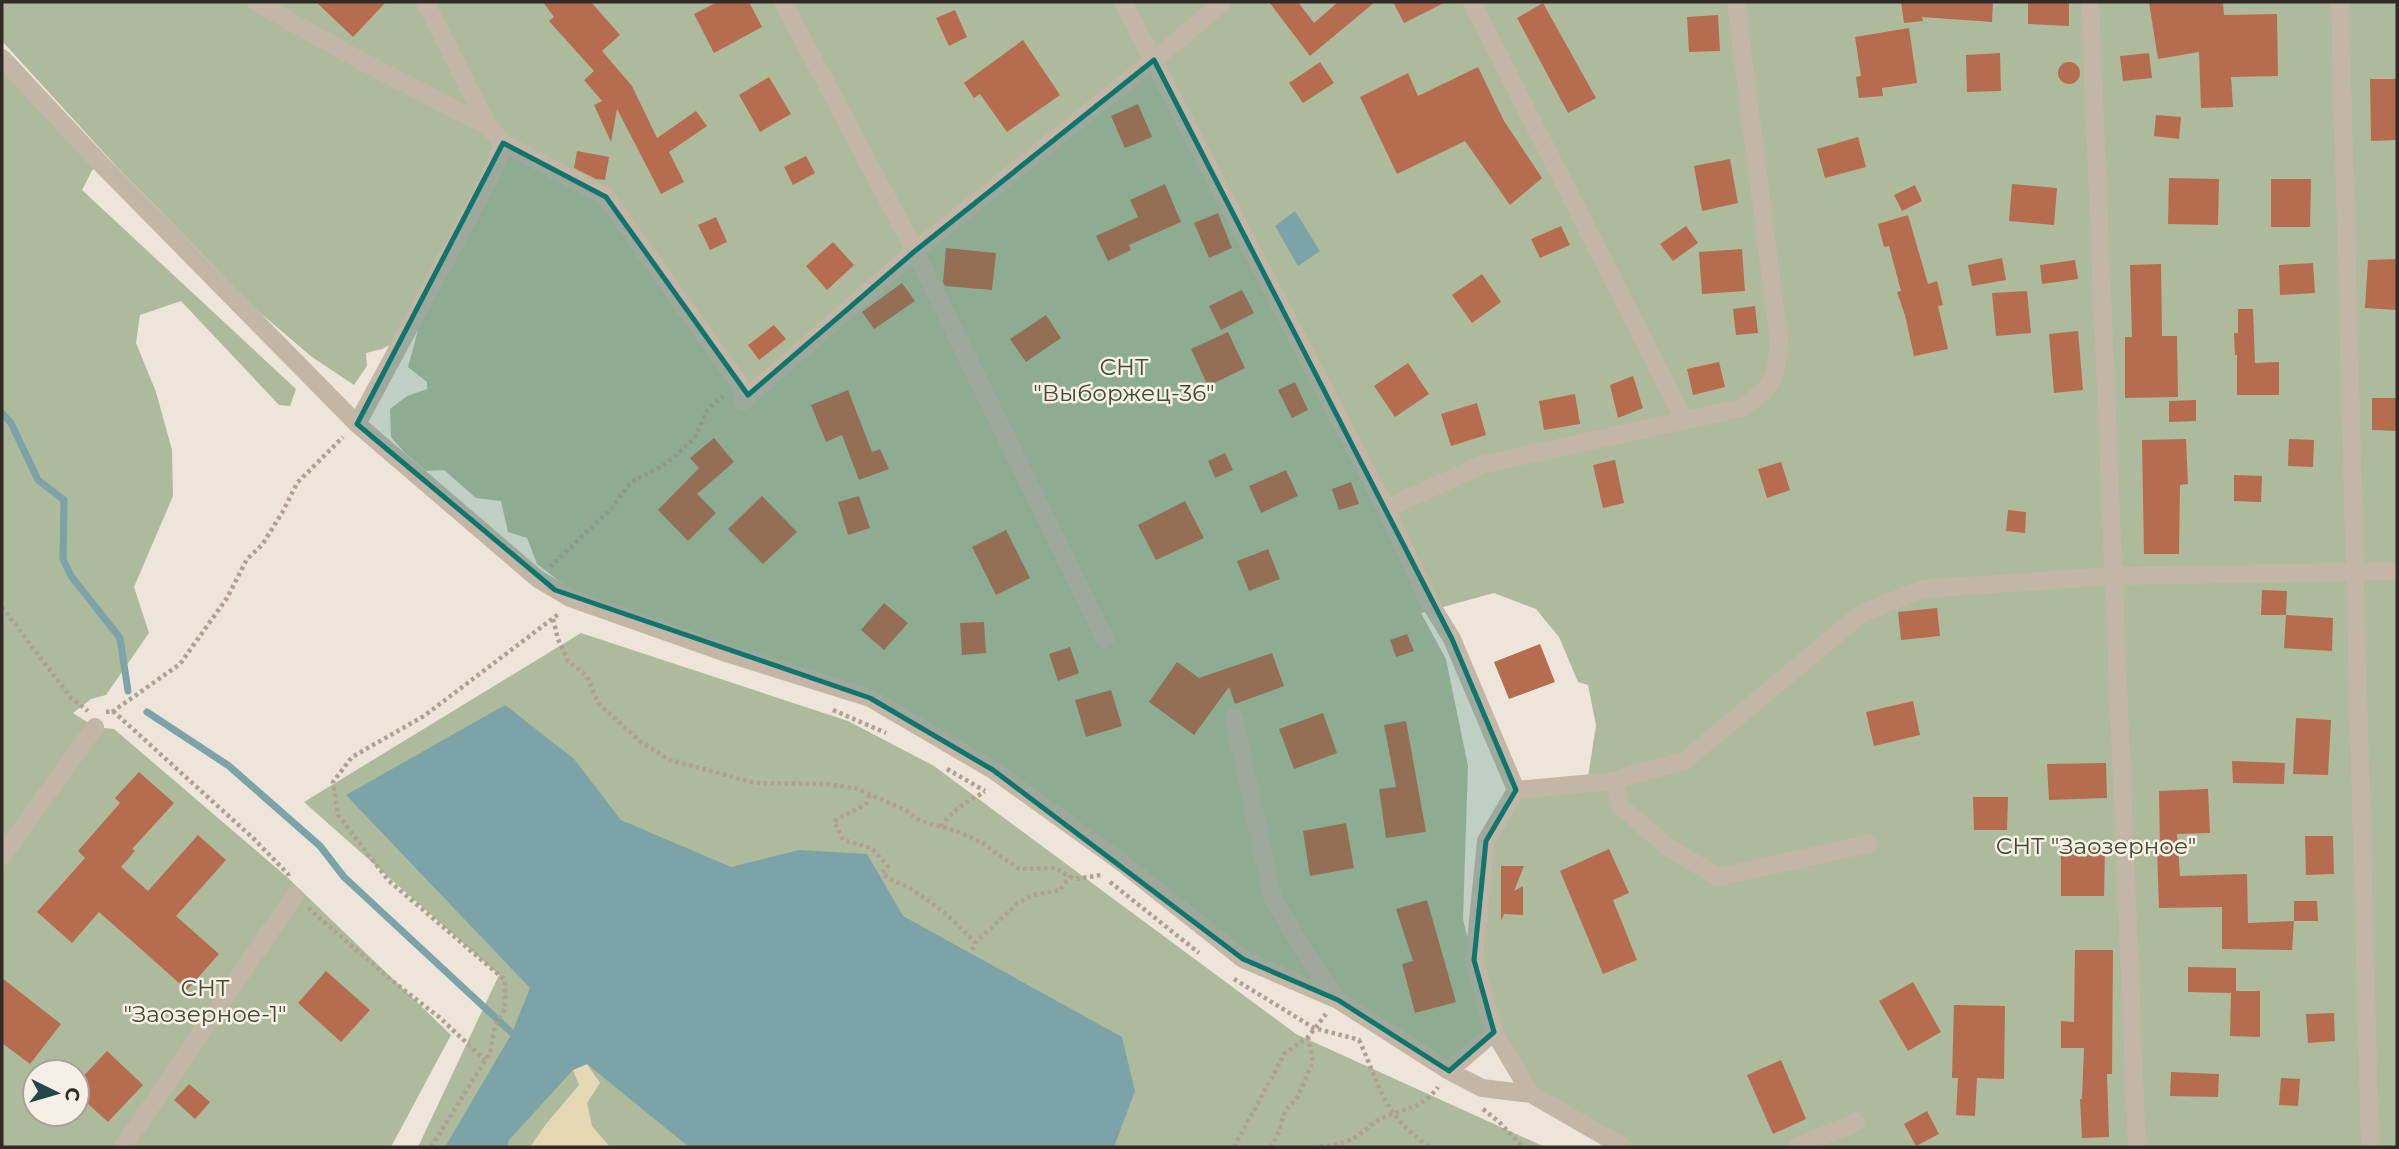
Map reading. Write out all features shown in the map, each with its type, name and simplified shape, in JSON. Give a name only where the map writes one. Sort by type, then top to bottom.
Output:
[{"type":"street","points":[[256,2],[354,57],[488,126]]},
{"type":"street","points":[[425,2],[488,126],[503,143],[606,197],[743,393],[1223,2]]},
{"type":"street","points":[[783,2],[915,251],[1105,639]]},
{"type":"street","points":[[1124,2],[1386,509],[1427,598],[1452,639],[1516,790]]},
{"type":"street","points":[[1472,2],[1684,420]]},
{"type":"street","points":[[1386,509],[1481,465],[1741,408],[1763,394],[1776,371],[1779,342],[1736,2]]},
{"type":"street","points":[[2090,2],[2137,1147]]},
{"type":"street","points":[[2340,2],[2370,1147]]},
{"type":"street","points":[[2,58],[356,424],[571,607],[870,698],[993,770],[1121,862],[1243,959],[1338,1000],[1449,1071],[1479,1096],[1531,1094]]},
{"type":"street","points":[[356,424],[492,174],[503,143]]},
{"type":"street","points":[[1516,790],[1614,782],[1684,761],[1861,614],[1922,589],[2114,576],[2397,571]]},
{"type":"street","points":[[2,856],[96,717]]},
{"type":"street","points":[[1234,718],[1273,899],[1338,1000]]},
{"type":"street","points":[[1614,782],[1620,806],[1668,847],[1717,877],[1868,844]]},
{"type":"street","points":[[1516,790],[1486,841],[1474,960],[1494,1032],[1531,1094],[1623,1147]]},
{"type":"street","points":[[123,1147],[294,896]]},
{"type":"street","points":[[1449,1071],[1494,1032]]},
{"type":"street","points":[[1797,1147],[1857,1122]]},
{"type":"path","points":[[538,579],[612,508],[631,482],[666,464],[694,439],[708,409],[743,393]]},
{"type":"path","points":[[96,717],[113,711],[180,664],[227,598],[247,559],[262,545],[297,483],[356,424]]},
{"type":"path","points":[[2,607],[71,698],[96,717]]},
{"type":"path","points":[[560,614],[571,607]]},
{"type":"path","points":[[431,1147],[490,1053],[495,1026],[505,1009],[505,980],[388,880],[338,815],[334,782],[352,757],[424,716],[571,607]]},
{"type":"path","points":[[553,619],[568,661],[587,676],[598,703],[640,742],[670,760],[755,783],[838,785],[855,788],[905,810],[921,821],[981,842],[1019,870],[1055,868],[1075,879],[1101,875]]},
{"type":"path","points":[[824,707],[894,737]]},
{"type":"path","points":[[96,717],[113,711]]},
{"type":"path","points":[[113,711],[288,874],[294,896],[391,980],[439,1017],[485,1060]]},
{"type":"path","points":[[940,765],[975,788],[996,795]]},
{"type":"path","points":[[941,827],[949,815],[965,802],[986,791]]},
{"type":"path","points":[[870,794],[866,804],[834,821],[843,840],[871,848],[888,866],[882,873],[886,877],[907,886],[930,901],[956,921],[975,943]]},
{"type":"path","points":[[1092,867],[1208,960]]},
{"type":"path","points":[[972,950],[975,943],[1018,903],[1034,895],[1060,890],[1070,876]]},
{"type":"path","points":[[1229,975],[1314,1028],[1359,1039],[1367,1045]]},
{"type":"path","points":[[1234,1147],[1284,1053],[1308,1037],[1338,1000]]},
{"type":"path","points":[[1270,1147],[1277,1137],[1285,1111],[1297,1098],[1313,1062],[1308,1037]]},
{"type":"path","points":[[1359,1039],[1379,1089],[1394,1113],[1429,1147]]},
{"type":"path","points":[[1313,1147],[1334,1145],[1358,1136],[1373,1122],[1420,1106],[1429,1100],[1449,1071]]},
{"type":"path","points":[[1479,1096],[1523,1147]]},
{"type":"highlighted area","points":[[1154,60],[1452,639],[1516,790],[1486,841],[1474,960],[1494,1032],[1449,1071],[1338,1000],[1243,959],[993,770],[870,698],[555,590],[357,424],[503,143],[606,197],[748,395],[915,251]]},
{"type":"green space","points":[[2,2],[2397,2],[2397,1147],[1623,1147],[1531,1094],[1494,1032],[1474,960],[1486,841],[1516,790],[1587,784],[1596,725],[1588,685],[1578,682],[1559,637],[1536,609],[1494,593],[1421,613],[1446,659],[1468,766],[1463,919],[1491,1035],[1444,1067],[1283,978],[1121,862],[870,698],[572,591],[537,564],[527,538],[508,532],[501,501],[476,498],[444,470],[426,471],[391,437],[390,409],[407,396],[427,389],[427,382],[408,367],[418,330],[382,349],[366,353],[367,366],[354,385],[312,357],[258,311],[116,166],[2,41]]},
{"type":"green space","name":"СНТ \"Заозерное-1\"","points":[[2,54],[98,159],[82,190],[296,389],[290,406],[279,405],[181,301],[140,315],[136,343],[156,392],[172,450],[173,496],[134,587],[149,633],[106,695],[91,699],[73,713],[95,727],[114,729],[287,877],[451,1035],[391,1147],[2,1147]]},
{"type":"green space","points":[[581,633],[848,721],[934,766],[1296,1034],[1545,1147],[418,1147],[499,975],[304,802]]},
{"type":"sand","points":[[587,1064],[600,1083],[587,1103],[592,1126],[610,1147],[530,1147],[579,1085],[573,1070]]},
{"type":"water","points":[[1295,211],[1320,251],[1298,266],[1275,226]]},
{"type":"water","points":[[505,705],[574,759],[621,820],[731,867],[799,850],[867,854],[903,916],[1122,1037],[1135,1091],[1114,1147],[689,1147],[587,1064],[573,1070],[509,1140],[507,1147],[445,1147],[512,1033],[530,988],[346,795]]},
{"type":"building","points":[[316,2],[386,2],[353,37]]},
{"type":"building","points":[[543,2],[591,2],[620,35],[602,51],[632,86],[657,138],[696,111],[707,126],[669,152],[684,182],[661,194],[617,109],[611,142],[594,105],[602,101],[584,80],[594,71],[549,21],[554,17]]},
{"type":"building","points":[[717,2],[749,2],[762,27],[714,53],[694,14]]},
{"type":"building","points":[[1269,2],[1298,2],[1314,23],[1338,2],[1375,2],[1310,56]]},
{"type":"building","points":[[1393,2],[1446,2],[1404,23]]},
{"type":"building","points":[[1901,2],[1993,2],[1992,22],[1922,17],[1923,21],[1904,23]]},
{"type":"building","points":[[2028,2],[2069,2],[2069,26],[2028,24]]},
{"type":"building","points":[[2149,2],[2223,2],[2224,15],[2277,14],[2278,76],[2231,77],[2233,107],[2201,108],[2199,52],[2158,59]]},
{"type":"building","points":[[1543,3],[1596,98],[1568,113],[1517,18]]},
{"type":"building","points":[[955,10],[967,37],[949,46],[936,18]]},
{"type":"building","points":[[1718,15],[1720,51],[1689,52],[1687,17]]},
{"type":"building","points":[[1909,28],[1917,83],[1882,88],[1883,96],[1859,98],[1856,77],[1861,76],[1855,37]]},
{"type":"building","points":[[1023,40],[1060,95],[1007,132],[980,94],[974,98],[964,83]]},
{"type":"building","points":[[2000,53],[2001,91],[1967,92],[1966,55]]},
{"type":"building","points":[[2149,53],[2152,78],[2123,81],[2120,56]]},
{"type":"building","points":[[1320,62],[1334,83],[1303,103],[1289,83]]},
{"type":"building","points":[[2069,62],[2077,65],[2080,73],[2077,81],[2069,84],[2061,81],[2058,73],[2061,65]]},
{"type":"building","points":[[1478,67],[1504,121],[1542,178],[1510,205],[1465,141],[1397,174],[1360,97],[1408,73],[1418,96]]},
{"type":"building","points":[[769,77],[791,114],[760,132],[739,95]]},
{"type":"building","points":[[2370,79],[2397,79],[2397,140],[2371,141]]},
{"type":"building","points":[[1138,104],[1152,137],[1125,148],[1111,116]]},
{"type":"building","points":[[2156,115],[2181,117],[2179,139],[2154,136]]},
{"type":"building","points":[[1858,137],[1866,167],[1825,178],[1817,149]]},
{"type":"building","points":[[577,151],[609,157],[605,180],[596,179],[574,168]]},
{"type":"building","points":[[806,156],[815,173],[793,185],[784,167]]},
{"type":"building","points":[[1730,159],[1738,203],[1702,211],[1694,166]]},
{"type":"building","points":[[2169,178],[2219,179],[2218,225],[2168,224]]},
{"type":"building","points":[[2271,179],[2311,179],[2310,227],[2271,227]]},
{"type":"building","points":[[1165,184],[1181,222],[1129,245],[1131,250],[1108,261],[1096,236],[1138,217],[1130,200]]},
{"type":"building","points":[[2012,184],[2057,188],[2054,225],[2009,221]]},
{"type":"building","points":[[1915,185],[1922,201],[1902,211],[1894,195]]},
{"type":"building","points":[[1218,213],[1232,248],[1209,258],[1194,223]]},
{"type":"building","points":[[1908,215],[1928,284],[1937,281],[1943,305],[1938,306],[1948,349],[1914,356],[1897,292],[1901,291],[1889,246],[1884,247],[1878,224]]},
{"type":"building","points":[[716,217],[727,242],[710,250],[698,225]]},
{"type":"building","points":[[1561,226],[1570,245],[1540,258],[1531,239]]},
{"type":"building","points":[[1686,226],[1698,243],[1673,261],[1660,244]]},
{"type":"building","points":[[833,242],[854,265],[827,290],[806,266]]},
{"type":"building","points":[[946,248],[996,253],[992,290],[945,286],[943,282]]},
{"type":"building","points":[[1742,249],[1745,291],[1702,294],[1699,252]]},
{"type":"building","points":[[2002,258],[2006,280],[1972,286],[1968,265]]},
{"type":"building","points":[[2397,259],[2397,310],[2365,308],[2368,260]]},
{"type":"building","points":[[2075,260],[2078,279],[2042,284],[2040,265]]},
{"type":"building","points":[[2313,263],[2315,293],[2280,295],[2279,265]]},
{"type":"building","points":[[2161,264],[2162,336],[2177,336],[2178,397],[2125,398],[2125,337],[2132,337],[2130,265]]},
{"type":"building","points":[[1482,274],[1501,302],[1472,323],[1452,295]]},
{"type":"building","points":[[902,283],[915,301],[874,329],[862,312]]},
{"type":"building","points":[[1242,290],[1254,313],[1221,330],[1209,306]]},
{"type":"building","points":[[2027,291],[2031,333],[1996,336],[1992,293]]},
{"type":"building","points":[[1755,306],[1758,333],[1736,335],[1733,309]]},
{"type":"building","points":[[2238,309],[2253,309],[2255,363],[2279,362],[2279,395],[2237,395],[2234,333],[2238,333]]},
{"type":"building","points":[[1046,315],[1061,338],[1026,362],[1010,339]]},
{"type":"building","points":[[774,325],[786,339],[759,360],[748,345]]},
{"type":"building","points":[[2078,331],[2083,390],[2054,393],[2049,334]]},
{"type":"building","points":[[1228,332],[1245,368],[1208,386],[1191,349]]},
{"type":"building","points":[[1719,362],[1725,387],[1693,395],[1687,369]]},
{"type":"building","points":[[1408,363],[1429,394],[1395,417],[1374,386]]},
{"type":"building","points":[[1633,376],[1643,408],[1618,418],[1610,385]]},
{"type":"building","points":[[1295,382],[1308,410],[1292,418],[1278,390]]},
{"type":"building","points":[[848,390],[872,452],[880,449],[889,469],[859,480],[842,435],[826,442],[811,405]]},
{"type":"building","points":[[1575,394],[1580,424],[1544,430],[1539,401]]},
{"type":"building","points":[[2372,398],[2397,398],[2397,431],[2372,430]]},
{"type":"building","points":[[2196,400],[2196,421],[2169,422],[2169,401]]},
{"type":"building","points":[[1477,403],[1486,435],[1451,446],[1441,414]]},
{"type":"building","points":[[714,438],[734,462],[697,494],[716,513],[688,541],[658,510],[699,468],[690,458]]},
{"type":"building","points":[[2186,439],[2188,484],[2180,485],[2179,554],[2144,554],[2142,440]]},
{"type":"building","points":[[2289,439],[2314,440],[2313,467],[2288,466]]},
{"type":"building","points":[[1225,453],[1233,470],[1215,478],[1208,461]]},
{"type":"building","points":[[1615,460],[1624,503],[1603,508],[1593,465]]},
{"type":"building","points":[[1781,462],[1790,490],[1767,498],[1758,469]]},
{"type":"building","points":[[1286,470],[1298,496],[1261,513],[1249,486]]},
{"type":"building","points":[[2234,475],[2262,476],[2261,502],[2234,501]]},
{"type":"building","points":[[1351,482],[1359,504],[1339,510],[1332,489]]},
{"type":"building","points":[[762,496],[797,532],[763,564],[728,529]]},
{"type":"building","points":[[859,496],[870,528],[848,535],[838,502]]},
{"type":"building","points":[[1185,501],[1204,538],[1156,560],[1138,525]]},
{"type":"building","points":[[2008,510],[2026,512],[2025,533],[2006,531]]},
{"type":"building","points":[[1006,530],[1030,578],[996,595],[972,547]]},
{"type":"building","points":[[1268,549],[1280,579],[1249,591],[1237,561]]},
{"type":"building","points":[[2262,590],[2287,591],[2286,615],[2261,615]]},
{"type":"building","points":[[884,603],[908,623],[884,650],[861,630]]},
{"type":"building","points":[[1937,608],[1940,636],[1901,640],[1898,612]]},
{"type":"building","points":[[2286,615],[2333,618],[2332,651],[2284,648]]},
{"type":"building","points":[[984,622],[986,653],[962,655],[960,623]]},
{"type":"building","points":[[1407,634],[1414,651],[1396,657],[1390,640]]},
{"type":"building","points":[[1540,644],[1555,682],[1509,699],[1494,662]]},
{"type":"building","points":[[1070,647],[1079,673],[1058,681],[1049,654]]},
{"type":"building","points":[[1272,653],[1284,686],[1235,704],[1229,687],[1194,735],[1149,702],[1177,662],[1199,678]]},
{"type":"building","points":[[1111,690],[1122,726],[1086,737],[1075,700]]},
{"type":"building","points":[[1913,701],[1920,735],[1874,746],[1866,712]]},
{"type":"building","points":[[1323,713],[1337,753],[1294,769],[1279,729]]},
{"type":"building","points":[[2296,718],[2331,720],[2328,775],[2293,774]]},
{"type":"building","points":[[1406,721],[1426,832],[1386,838],[1379,789],[1396,787],[1384,725]]},
{"type":"building","points":[[2232,761],[2285,763],[2284,784],[2233,783]]},
{"type":"building","points":[[2106,763],[2107,798],[2049,800],[2047,764]]},
{"type":"building","points":[[139,772],[174,803],[132,849],[135,851],[121,867],[148,891],[198,835],[226,860],[176,916],[219,954],[187,990],[99,912],[72,943],[37,912],[85,858],[78,851],[120,803],[115,798]]},
{"type":"building","points":[[2208,789],[2210,833],[2177,834],[2180,876],[2247,874],[2248,923],[2294,921],[2292,950],[2222,949],[2222,907],[2159,908],[2159,791]]},
{"type":"building","points":[[1973,797],[2008,797],[2007,830],[1974,830]]},
{"type":"building","points":[[1346,823],[1354,868],[1310,876],[1303,831]]},
{"type":"building","points":[[2305,836],[2333,836],[2334,874],[2306,875]]},
{"type":"building","points":[[2105,848],[2104,896],[2061,896],[2061,849]]},
{"type":"building","points":[[1609,849],[1629,893],[1613,900],[1637,960],[1603,974],[1560,871]]},
{"type":"building","points":[[1501,866],[1524,866],[1514,891],[1523,886],[1523,915],[1504,914],[1501,921]]},
{"type":"building","points":[[1427,900],[1456,1002],[1415,1013],[1402,964],[1413,961],[1396,909]]},
{"type":"building","points":[[2294,901],[2317,901],[2318,921],[2294,921]]},
{"type":"building","points":[[2075,950],[2113,950],[2112,1074],[2107,1074],[2109,1137],[2082,1138],[2080,1099],[2084,1048],[2061,1048],[2061,1021],[2074,1022]]},
{"type":"building","points":[[2188,967],[2236,968],[2236,991],[2260,991],[2260,1037],[2230,1036],[2231,993],[2188,992]]},
{"type":"building","points":[[326,971],[370,1010],[341,1042],[298,1003]]},
{"type":"building","points":[[2,978],[61,1024],[35,1058],[22,1058],[2,1043]]},
{"type":"building","points":[[1913,982],[1941,1032],[1908,1051],[1879,1001]]},
{"type":"building","points":[[1954,1005],[2005,1006],[2004,1079],[1977,1078],[1975,1116],[1956,1115],[1958,1078],[1952,1078]]},
{"type":"building","points":[[2334,1013],[2335,1041],[2308,1043],[2306,1014]]},
{"type":"building","points":[[107,1051],[143,1085],[108,1122],[91,1107],[91,1068]]},
{"type":"building","points":[[1781,1060],[1806,1119],[1773,1134],[1747,1075]]},
{"type":"building","points":[[2171,1072],[2219,1074],[2218,1097],[2170,1096]]},
{"type":"building","points":[[2281,1078],[2300,1079],[2298,1106],[2279,1105]]},
{"type":"building","points":[[189,1084],[210,1102],[195,1119],[174,1100]]},
{"type":"building","points":[[1927,1111],[1939,1134],[1916,1146],[1904,1124]]},
{"type":"waterway","points":[[2,413],[11,423],[38,480],[64,500],[63,559],[71,576],[120,638],[128,691]]},
{"type":"waterway","points":[[147,712],[229,766],[320,846],[344,877],[512,1033]]},
{"type":"park label","name":"СНТ \"Выборжец-36\"","points":[[1124,380]]},
{"type":"park label","name":"СНТ \"Заозерное\"","points":[[2096,846]]}]
